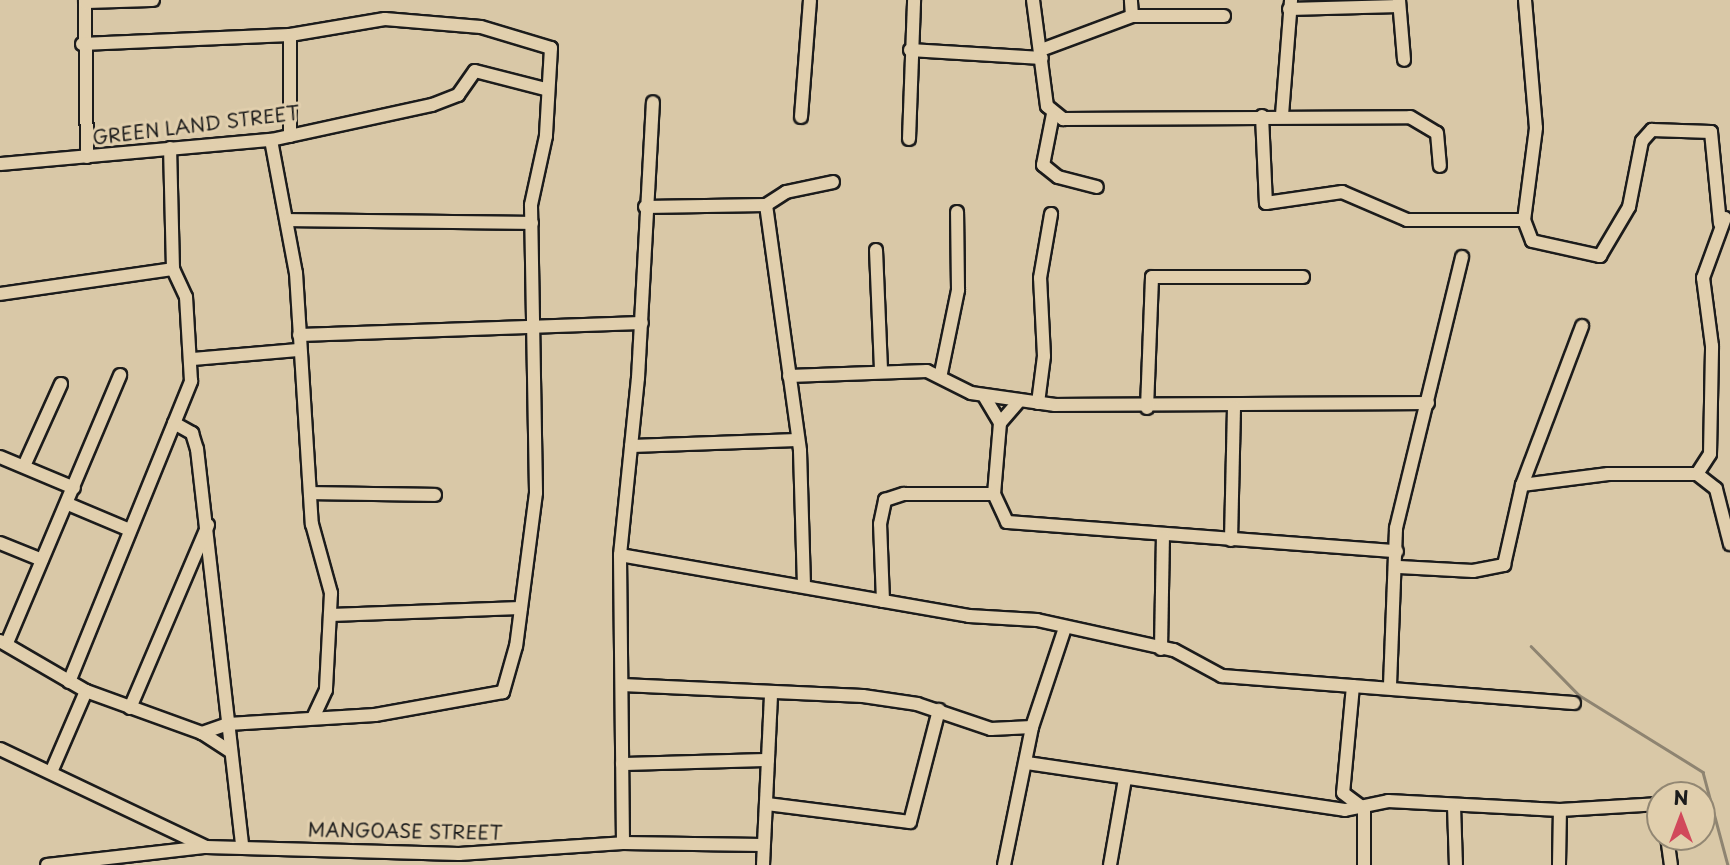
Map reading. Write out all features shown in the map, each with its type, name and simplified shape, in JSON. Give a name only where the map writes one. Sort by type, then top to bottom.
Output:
[{"type":"street","points":[[87,157],[82,44],[85,1],[153,0]]},
{"type":"street","points":[[801,117],[810,0]]},
{"type":"street","points":[[909,139],[910,51],[914,0]]},
{"type":"street","points":[[1033,0],[1052,114],[1044,165],[1058,177],[1097,187]]},
{"type":"street","points":[[1131,0],[1132,16]]},
{"type":"street","points":[[1525,0],[1536,128],[1524,220],[1541,247],[1600,256],[1629,207],[1645,135],[1707,130],[1715,141],[1724,220],[1703,278],[1712,346],[1710,454],[1697,474]]},
{"type":"street","points":[[1282,116],[1290,4],[1399,3],[1404,60]]},
{"type":"street","points":[[910,51],[1041,54],[1132,16],[1224,16]]},
{"type":"street","points":[[82,44],[290,35],[385,19],[481,27],[549,44],[545,89],[549,104],[532,223],[537,330],[536,493],[509,680],[494,697],[313,718],[228,724],[202,733]]},
{"type":"street","points":[[290,35],[290,136]]},
{"type":"street","name":"GREEN LAND STREET","points":[[0,164],[271,140],[443,101],[458,94],[475,71],[545,89]]},
{"type":"street","points":[[623,843],[620,555],[642,323],[645,208],[653,102]]},
{"type":"street","points":[[1052,114],[1063,119],[1410,117],[1437,133],[1440,166]]},
{"type":"street","points":[[1262,117],[1266,203],[1348,192],[1407,220],[1524,220]]},
{"type":"street","points":[[271,140],[288,220],[312,493],[330,615],[323,651],[326,690],[313,718]]},
{"type":"street","points":[[69,682],[174,423],[193,359],[186,297],[173,269],[170,148]]},
{"type":"street","points":[[645,208],[766,205],[786,192],[833,182]]},
{"type":"street","points":[[766,205],[799,440],[804,584]]},
{"type":"street","points":[[941,373],[958,290],[957,212]]},
{"type":"street","points":[[1038,403],[1040,278],[1051,214]]},
{"type":"street","points":[[288,220],[532,223]]},
{"type":"street","points":[[876,250],[881,371]]},
{"type":"street","points":[[1391,685],[1399,567],[1396,528],[1462,257]]},
{"type":"street","points":[[0,294],[173,269]]},
{"type":"street","points":[[1147,408],[1152,278],[1303,277]]},
{"type":"street","points":[[299,335],[537,330],[642,323]]},
{"type":"street","points":[[1399,567],[1473,572],[1504,565],[1522,485],[1582,326]]},
{"type":"street","points":[[193,359],[298,349]]},
{"type":"street","points":[[789,376],[881,371],[941,373],[984,396],[1038,403],[1147,408],[1427,403]]},
{"type":"street","points":[[120,375],[68,505],[4,642],[86,691],[202,733],[230,751]]},
{"type":"street","points":[[24,466],[61,384]]},
{"type":"street","points":[[984,396],[1000,423],[994,494],[1007,522],[1163,536],[1397,551]]},
{"type":"street","points":[[1000,423],[1020,400]]},
{"type":"street","points":[[1231,540],[1234,407]]},
{"type":"street","points":[[174,423],[192,433],[208,524],[242,847]]},
{"type":"street","points":[[631,446],[799,440]]},
{"type":"street","points":[[0,457],[74,488]]},
{"type":"street","points":[[1522,485],[1608,474],[1697,474],[1716,489],[1730,544]]},
{"type":"street","points":[[312,493],[435,495]]},
{"type":"street","points":[[883,601],[880,524],[885,500],[904,494],[994,494]]},
{"type":"street","points":[[68,505],[130,530]]},
{"type":"street","points":[[130,708],[208,524]]},
{"type":"street","points":[[1161,649],[1163,536]]},
{"type":"street","points":[[0,543],[42,560]]},
{"type":"street","points":[[620,555],[804,584],[883,601],[1065,628],[1161,649],[1222,676],[1353,686],[1391,685],[1481,700],[1574,703]]},
{"type":"street","points":[[330,615],[521,608]]},
{"type":"street","points":[[1004,865],[1027,763],[1032,727],[1065,628]]},
{"type":"street","points":[[622,685],[731,686],[771,693],[863,696],[939,710],[991,729],[1032,727]]},
{"type":"street","points":[[1353,686],[1343,793],[1364,809]]},
{"type":"street","points":[[52,770],[86,691]]},
{"type":"street","points":[[763,865],[771,693]]},
{"type":"street","points":[[767,804],[910,822],[939,710]]},
{"type":"street","points":[[0,749],[52,770],[206,848]]},
{"type":"street","points":[[622,764],[768,760]]},
{"type":"street","points":[[1027,763],[1125,779],[1364,809],[1377,802],[1560,810],[1646,805]]},
{"type":"street","points":[[1110,865],[1125,779]]},
{"type":"street","points":[[1454,806],[1456,865]]},
{"type":"street","points":[[1364,809],[1364,865]]},
{"type":"street","points":[[1559,865],[1560,810]]},
{"type":"street","name":"MANGOASE STREET","points":[[47,865],[135,860],[206,848],[242,847],[419,859],[623,843],[763,845]]},
{"type":"waterway","points":[[1531,646],[1579,695],[1703,772],[1728,865]]}]
